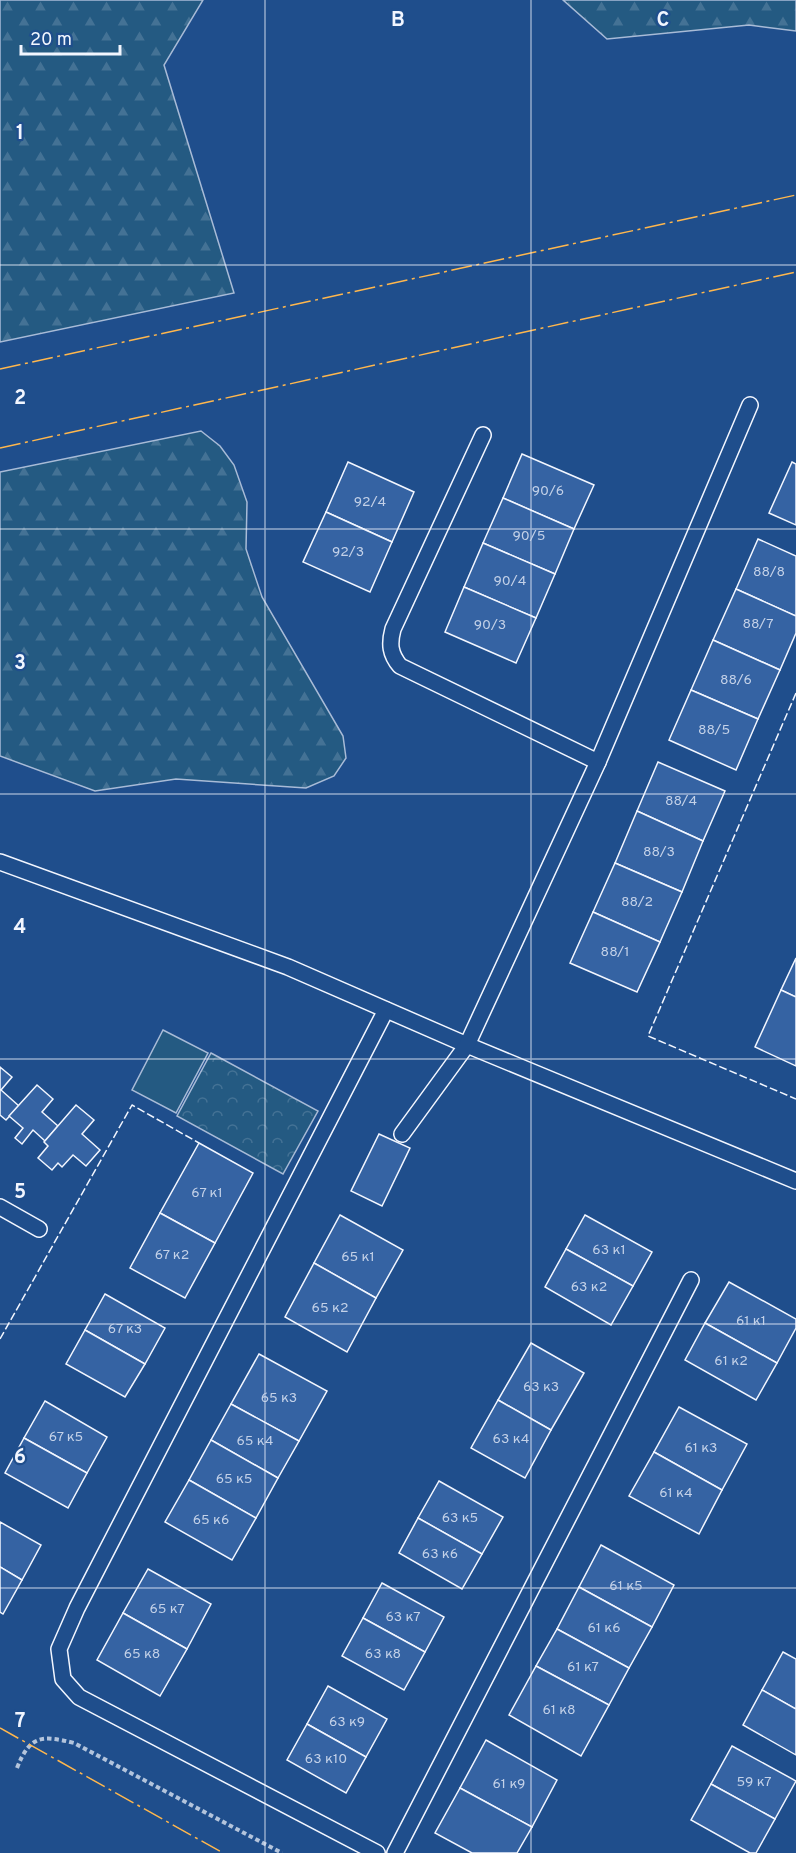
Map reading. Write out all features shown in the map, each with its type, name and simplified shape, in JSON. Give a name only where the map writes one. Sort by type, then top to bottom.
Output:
[{"type":"lane","points":[[402,1134],[467,1045],[598,762],[750,405]]},
{"type":"lane","points":[[483,435],[393,629],[389,643],[393,657],[400,666],[598,762]]},
{"type":"lane","points":[[0,862],[288,967],[467,1045],[796,1180]]},
{"type":"lane","points":[[377,1853],[79,1697],[63,1679],[59,1648],[76,1608],[386,1010]]},
{"type":"lane","points":[[0,1207],[39,1229]]},
{"type":"lane","points":[[395,1853],[691,1280]]},
{"type":"path","points":[[17,1768],[23,1753],[37,1739],[51,1737],[74,1743],[282,1853]]},
{"type":"green space","points":[[0,0],[203,0],[164,65],[234,293],[0,342]]},
{"type":"green space","points":[[563,0],[796,0],[796,31],[749,25],[607,39]]},
{"type":"green space","points":[[201,431],[220,446],[234,465],[247,502],[246,549],[262,597],[343,736],[346,758],[334,776],[306,788],[176,779],[95,791],[0,756],[0,472]]},
{"type":"green space","points":[[163,1030],[208,1053],[176,1113],[132,1090]]},
{"type":"green space","points":[[211,1053],[318,1111],[283,1174],[177,1116]]},
{"type":"building","points":[[522,454],[594,485],[574,529],[503,498]]},
{"type":"building","points":[[348,462],[414,492],[392,542],[326,512]]},
{"type":"building","points":[[792,462],[796,464],[796,525],[769,513]]},
{"type":"building","points":[[503,498],[574,529],[555,574],[483,543]]},
{"type":"building","points":[[326,512],[392,542],[370,592],[303,562]]},
{"type":"building","points":[[758,539],[796,556],[796,616],[736,589]]},
{"type":"building","points":[[483,543],[555,574],[536,618],[464,587]]},
{"type":"building","points":[[464,587],[536,618],[516,663],[445,632]]},
{"type":"building","points":[[736,589],[796,616],[796,633],[780,670],[713,640]]},
{"type":"building","points":[[713,640],[780,670],[758,719],[691,690]]},
{"type":"building","points":[[691,690],[758,719],[736,770],[669,740]]},
{"type":"building","points":[[658,762],[725,791],[703,841],[637,811]]},
{"type":"building","points":[[637,811],[703,841],[682,892],[615,863]]},
{"type":"building","points":[[615,863],[682,892],[660,942],[593,912]]},
{"type":"building","points":[[593,912],[660,942],[637,992],[570,963]]},
{"type":"building","points":[[796,958],[796,997],[781,990]]},
{"type":"building","points":[[781,990],[796,997],[796,1066],[755,1047]]},
{"type":"building","points":[[0,1067],[12,1077],[1,1090],[19,1106],[6,1120],[0,1115]]},
{"type":"building","points":[[37,1085],[53,1099],[42,1112],[58,1126],[45,1141],[33,1130],[22,1144],[15,1138],[23,1128],[9,1116]]},
{"type":"building","points":[[76,1105],[94,1120],[82,1134],[100,1150],[86,1166],[73,1155],[62,1167],[58,1163],[52,1170],[38,1158],[48,1146],[44,1142]]},
{"type":"building","points":[[379,1134],[410,1148],[382,1206],[351,1191]]},
{"type":"building","points":[[199,1143],[253,1173],[215,1243],[160,1213]]},
{"type":"building","points":[[160,1213],[215,1243],[185,1298],[130,1268]]},
{"type":"building","points":[[340,1215],[403,1250],[376,1298],[314,1263]]},
{"type":"building","points":[[585,1215],[652,1252],[633,1286],[566,1249]]},
{"type":"building","points":[[566,1249],[633,1286],[611,1325],[545,1287]]},
{"type":"building","points":[[314,1263],[376,1298],[347,1352],[285,1317]]},
{"type":"building","points":[[729,1282],[796,1319],[796,1328],[777,1363],[705,1323]]},
{"type":"building","points":[[105,1294],[165,1328],[145,1364],[85,1330]]},
{"type":"building","points":[[705,1323],[777,1363],[756,1400],[685,1360]]},
{"type":"building","points":[[85,1330],[145,1364],[125,1397],[66,1364]]},
{"type":"building","points":[[531,1343],[584,1373],[551,1430],[498,1400]]},
{"type":"building","points":[[259,1354],[327,1391],[299,1441],[231,1404]]},
{"type":"building","points":[[498,1400],[551,1430],[525,1478],[471,1448]]},
{"type":"building","points":[[45,1401],[107,1437],[87,1473],[24,1438]]},
{"type":"building","points":[[231,1404],[299,1441],[278,1478],[211,1440]]},
{"type":"building","points":[[679,1407],[747,1444],[722,1490],[654,1452]]},
{"type":"building","points":[[24,1438],[87,1473],[68,1508],[5,1473]]},
{"type":"building","points":[[211,1440],[278,1478],[256,1518],[189,1480]]},
{"type":"building","points":[[654,1452],[722,1490],[699,1534],[629,1496]]},
{"type":"building","points":[[189,1480],[256,1518],[232,1560],[165,1522]]},
{"type":"building","points":[[439,1481],[503,1517],[482,1554],[418,1518]]},
{"type":"building","points":[[418,1518],[482,1554],[462,1589],[399,1553]]},
{"type":"building","points":[[0,1522],[41,1545],[22,1580],[0,1567]]},
{"type":"building","points":[[601,1545],[674,1585],[652,1627],[579,1587]]},
{"type":"building","points":[[0,1567],[22,1580],[3,1614],[0,1612]]},
{"type":"building","points":[[148,1569],[211,1604],[187,1649],[123,1613]]},
{"type":"building","points":[[382,1583],[444,1617],[425,1652],[363,1618]]},
{"type":"building","points":[[579,1587],[652,1627],[629,1668],[557,1629]]},
{"type":"building","points":[[123,1613],[187,1649],[160,1696],[97,1660]]},
{"type":"building","points":[[363,1618],[425,1652],[404,1690],[342,1656]]},
{"type":"building","points":[[557,1629],[629,1668],[609,1705],[536,1666]]},
{"type":"building","points":[[783,1652],[796,1659],[796,1709],[762,1690]]},
{"type":"building","points":[[536,1666],[609,1705],[581,1756],[509,1715]]},
{"type":"building","points":[[328,1686],[387,1719],[366,1757],[307,1724]]},
{"type":"building","points":[[762,1690],[796,1709],[796,1755],[743,1725]]},
{"type":"building","points":[[307,1724],[366,1757],[346,1793],[287,1760]]},
{"type":"building","points":[[486,1740],[557,1780],[532,1827],[460,1788]]},
{"type":"building","points":[[732,1746],[796,1781],[775,1819],[711,1784]]},
{"type":"building","points":[[711,1784],[775,1819],[756,1853],[750,1853],[691,1820]]},
{"type":"building","points":[[460,1788],[532,1827],[517,1853],[472,1853],[435,1833]]},
{"type":"fence","points":[[796,693],[648,1036],[796,1099]]},
{"type":"fence","points":[[0,1339],[132,1105],[199,1143]]},
{"type":"power","points":[[0,369],[796,195]]},
{"type":"power","points":[[0,448],[796,272]]},
{"type":"power","points":[[0,1728],[223,1853]]}]
